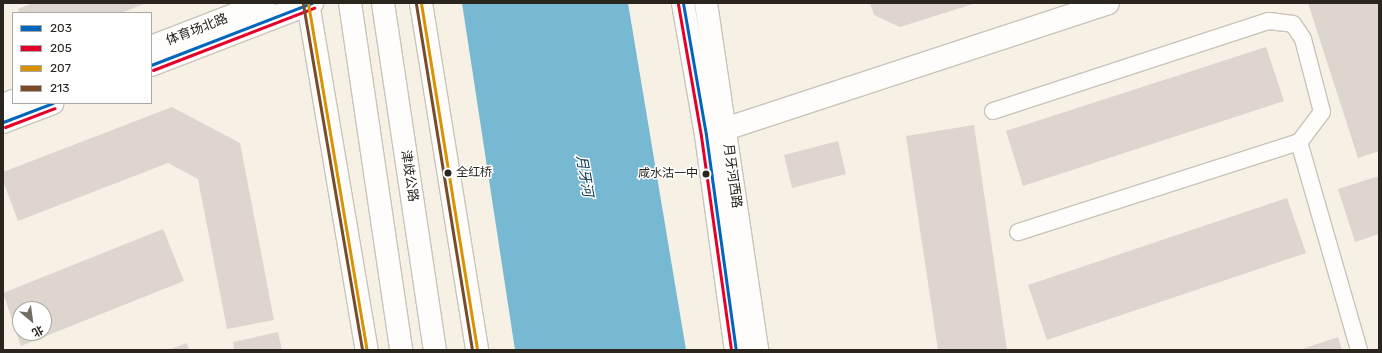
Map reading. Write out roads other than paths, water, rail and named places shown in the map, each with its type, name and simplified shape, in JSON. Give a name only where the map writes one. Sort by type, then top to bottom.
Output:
[{"type":"street","name":"体育场北路","points":[[152,48],[265,3]]},
{"type":"street","points":[[350,3],[401,350]]},
{"type":"street","name":"津歧公路","points":[[383,3],[435,350]]},
{"type":"street","points":[[421,3],[477,350]]},
{"type":"street","name":"月牙河西路","points":[[683,3],[715,132],[757,350]]},
{"type":"street","name":"月牙河西路","points":[[706,3],[715,132],[736,350]]},
{"type":"street","points":[[715,132],[1108,3]]},
{"type":"street","name":"体育场北路","points":[[152,65],[309,4]]},
{"type":"street","points":[[309,4],[367,350]]},
{"type":"street","points":[[3,122],[50,104]]},
{"type":"lane","points":[[993,111],[1269,21],[1293,24],[1303,38],[1322,112],[1300,142],[1018,232]]},
{"type":"lane","points":[[1300,142],[1359,350]]},
{"type":"water","name":"月牙河","points":[[462,3],[628,3],[686,350],[515,350]]},
{"type":"place","name":"全红桥","points":[[448,173]]},
{"type":"place","name":"咸水沽一中","points":[[706,174]]}]
